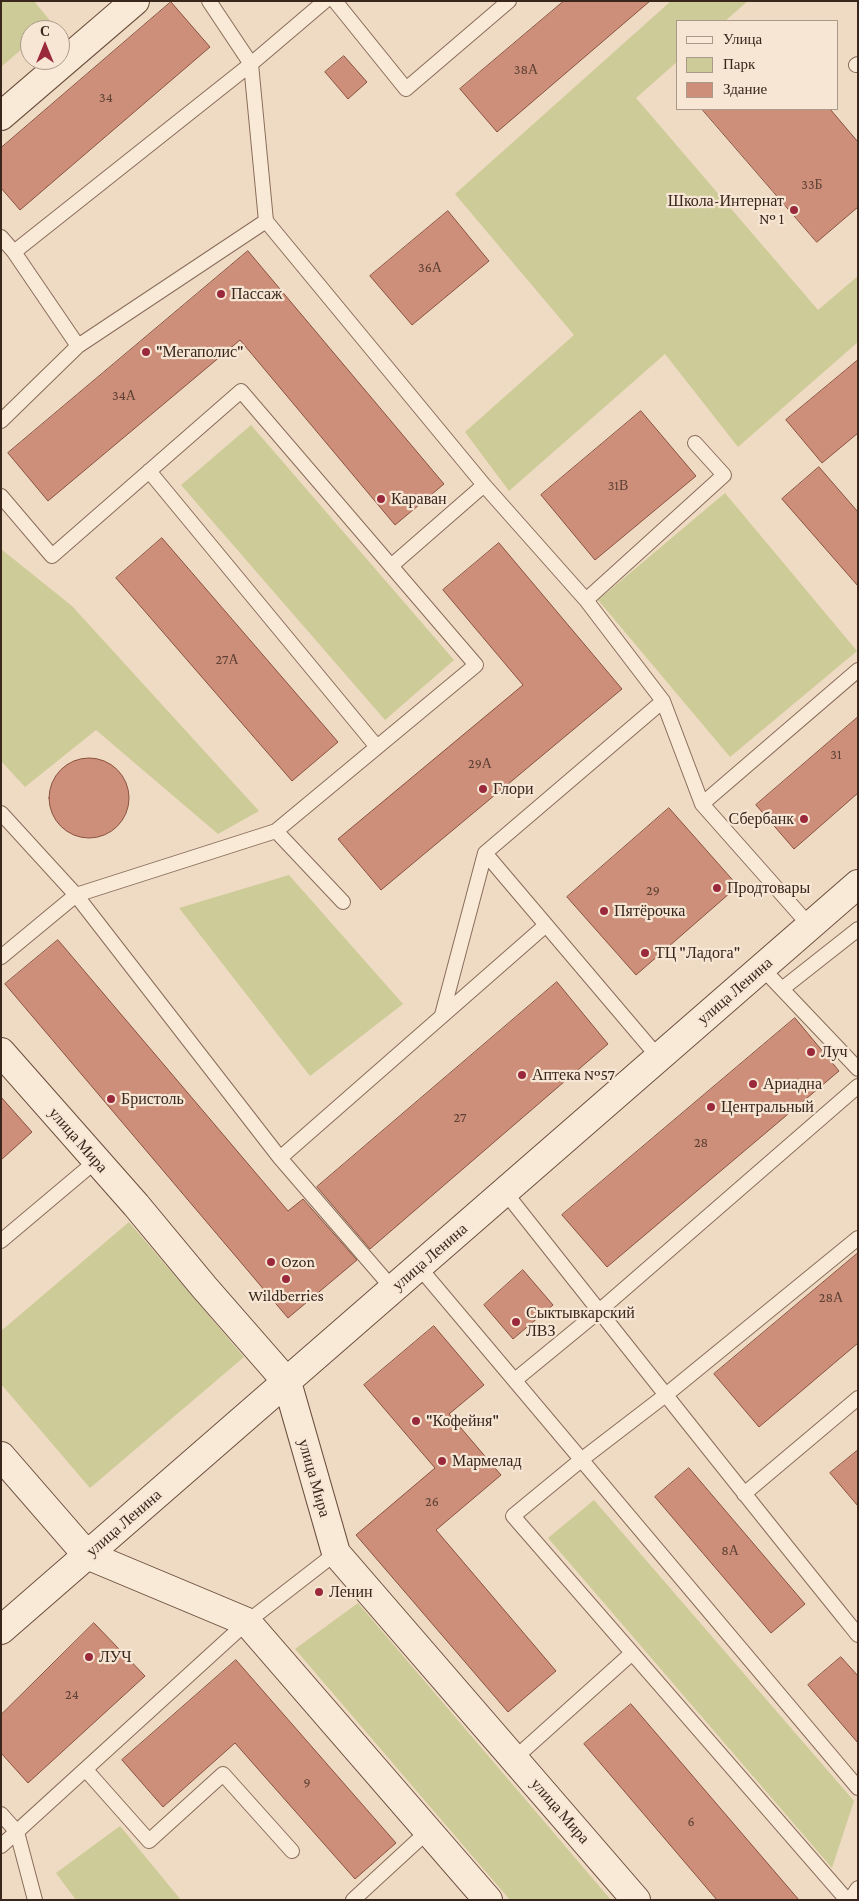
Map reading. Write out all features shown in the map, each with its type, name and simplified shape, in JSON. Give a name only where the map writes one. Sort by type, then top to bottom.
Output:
[{"type":"main road","points":[[1,116],[135,1]]},
{"type":"main road","name":"улица Ленина","points":[[1,1630],[858,884]]},
{"type":"main road","name":"улица Мира","points":[[1,1052],[287,1382],[336,1553],[636,1900]]},
{"type":"main road","points":[[1,1456],[87,1555],[247,1622],[488,1900]]},
{"type":"lane","points":[[208,1],[251,64],[266,221],[484,485],[586,600],[663,701],[702,804],[810,926]]},
{"type":"lane","points":[[14,252],[251,64],[325,1]]},
{"type":"lane","points":[[335,1],[406,89],[508,1]]},
{"type":"lane","points":[[1,421],[78,346],[266,221]]},
{"type":"lane","points":[[1,237],[14,252],[78,346]]},
{"type":"lane","points":[[1,496],[52,556],[241,391],[476,665],[276,831],[76,895],[1,957]]},
{"type":"lane","points":[[586,600],[724,475],[695,443]]},
{"type":"lane","points":[[149,471],[377,747]]},
{"type":"lane","points":[[391,566],[484,485]]},
{"type":"lane","points":[[702,804],[858,670]]},
{"type":"lane","points":[[442,1015],[485,853],[663,701]]},
{"type":"lane","points":[[1,813],[76,895],[280,1158],[393,1289]]},
{"type":"lane","points":[[276,831],[343,902]]},
{"type":"lane","points":[[485,853],[659,1058]]},
{"type":"lane","points":[[280,1158],[546,925]]},
{"type":"lane","points":[[782,989],[858,929]]},
{"type":"lane","points":[[762,968],[858,1069]]},
{"type":"lane","points":[[515,1380],[600,1311],[858,1086]]},
{"type":"lane","points":[[1,1241],[96,1161]]},
{"type":"lane","points":[[505,1192],[858,1635]]},
{"type":"lane","points":[[858,1238],[667,1394],[513,1516],[848,1900],[858,1888]]},
{"type":"lane","points":[[419,1267],[858,1788]]},
{"type":"lane","points":[[744,1494],[858,1398]]},
{"type":"lane","points":[[1,1846],[247,1622],[336,1553]]},
{"type":"lane","points":[[515,1758],[632,1654]]},
{"type":"lane","points":[[86,1770],[149,1841],[223,1774],[292,1851]]},
{"type":"lane","points":[[1,1814],[17,1832],[35,1900]]},
{"type":"lane","points":[[353,1900],[428,1831]]},
{"type":"green space","points":[[1,1],[34,1],[50,20],[20,20],[20,51],[1,67]]},
{"type":"green space","points":[[671,1],[748,1],[726,20],[676,20],[676,63],[636,98],[818,310],[858,276],[858,342],[738,447],[665,354],[509,491],[465,432],[574,335],[455,194]]},
{"type":"green space","points":[[251,425],[454,660],[385,720],[181,485]]},
{"type":"green space","points":[[725,493],[857,651],[730,757],[598,600]]},
{"type":"green space","points":[[1,549],[72,606],[259,811],[218,834],[96,730],[25,787],[1,761]]},
{"type":"green space","points":[[289,875],[403,1004],[310,1076],[179,908]]},
{"type":"green space","points":[[129,1222],[244,1357],[90,1488],[1,1384],[1,1331]]},
{"type":"green space","points":[[594,1500],[854,1801],[832,1868],[548,1538]]},
{"type":"green space","points":[[358,1603],[611,1900],[510,1900],[295,1649]]},
{"type":"green space","points":[[120,1826],[181,1900],[76,1900],[56,1873]]},
{"type":"building","points":[[564,1],[650,1],[497,132],[460,89]]},
{"type":"building","points":[[171,2],[210,47],[20,210],[1,188],[1,148]]},
{"type":"building","points":[[344,56],[367,82],[348,99],[325,72]]},
{"type":"building","points":[[703,110],[831,110],[858,142],[858,207],[817,242]]},
{"type":"building","points":[[448,211],[489,261],[412,325],[370,276]]},
{"type":"building","points":[[248,251],[444,484],[395,525],[240,340],[48,501],[8,453]]},
{"type":"building","points":[[858,360],[858,433],[822,463],[786,420]]},
{"type":"building","points":[[641,411],[696,476],[595,560],[541,495]]},
{"type":"building","points":[[819,467],[858,512],[858,586],[782,499]]},
{"type":"building","points":[[162,538],[338,742],[292,781],[116,578]]},
{"type":"building","points":[[499,543],[622,689],[381,890],[338,839],[523,685],[443,590]]},
{"type":"building","points":[[858,717],[858,793],[794,849],[756,805]]},
{"type":"building","points":[[89,758],[104,761],[117,770],[126,783],[129,798],[126,813],[117,826],[104,835],[89,838],[74,835],[61,826],[52,813],[49,798],[52,783],[61,770],[74,761]]},
{"type":"building","points":[[669,808],[738,886],[636,975],[567,897]]},
{"type":"building","points":[[58,940],[288,1211],[303,1199],[357,1260],[288,1318],[5,984]]},
{"type":"building","points":[[557,982],[608,1044],[370,1249],[317,1187]]},
{"type":"building","points":[[795,1018],[839,1071],[607,1267],[562,1215]]},
{"type":"building","points":[[1,1097],[32,1132],[1,1160]]},
{"type":"building","points":[[858,1253],[858,1343],[759,1427],[714,1374]]},
{"type":"building","name":"Сыктывкарский ЛВЗ","points":[[523,1270],[553,1305],[513,1339],[484,1305]]},
{"type":"building","points":[[434,1326],[484,1385],[449,1414],[501,1475],[436,1530],[556,1671],[508,1712],[356,1535],[435,1468],[364,1385]]},
{"type":"building","points":[[858,1450],[858,1506],[830,1473]]},
{"type":"building","points":[[689,1468],[805,1604],[771,1633],[655,1497]]},
{"type":"building","points":[[94,1623],[145,1676],[28,1783],[1,1753],[1,1715]]},
{"type":"building","points":[[841,1657],[858,1676],[858,1743],[808,1685]]},
{"type":"building","points":[[236,1660],[396,1843],[355,1879],[235,1743],[163,1807],[122,1760]]},
{"type":"building","points":[[631,1704],[799,1900],[717,1900],[584,1744]]},
{"type":"place","name":"Школа-Интернат № 1","points":[[794,210]]},
{"type":"place","name":"Пассаж","points":[[221,294]]},
{"type":"place","name":"\"Мегаполис\"","points":[[146,352]]},
{"type":"place","name":"Караван","points":[[381,499]]},
{"type":"place","name":"Глори","points":[[483,789]]},
{"type":"place","name":"Сбербанк","points":[[804,819]]},
{"type":"place","name":"Продтовары","points":[[717,888]]},
{"type":"place","name":"Пятёрочка","points":[[604,911]]},
{"type":"place","name":"ТЦ \"Ладога\"","points":[[645,953]]},
{"type":"place","name":"Луч","points":[[811,1052]]},
{"type":"place","name":"Аптека №57","points":[[522,1075]]},
{"type":"place","name":"Ариадна","points":[[753,1084]]},
{"type":"place","name":"Бристоль","points":[[111,1099]]},
{"type":"place","name":"Центральный","points":[[711,1107]]},
{"type":"place","name":"Ozon","points":[[271,1262]]},
{"type":"place","name":"Wildberries","points":[[286,1279]]},
{"type":"place","name":"Сыктывкарский ЛВЗ","points":[[516,1322]]},
{"type":"place","name":"\"Кофейня\"","points":[[416,1421]]},
{"type":"place","name":"Мармелад","points":[[442,1461]]},
{"type":"place","name":"Ленин","points":[[319,1592]]},
{"type":"place","name":"ЛУЧ","points":[[89,1657]]}]
